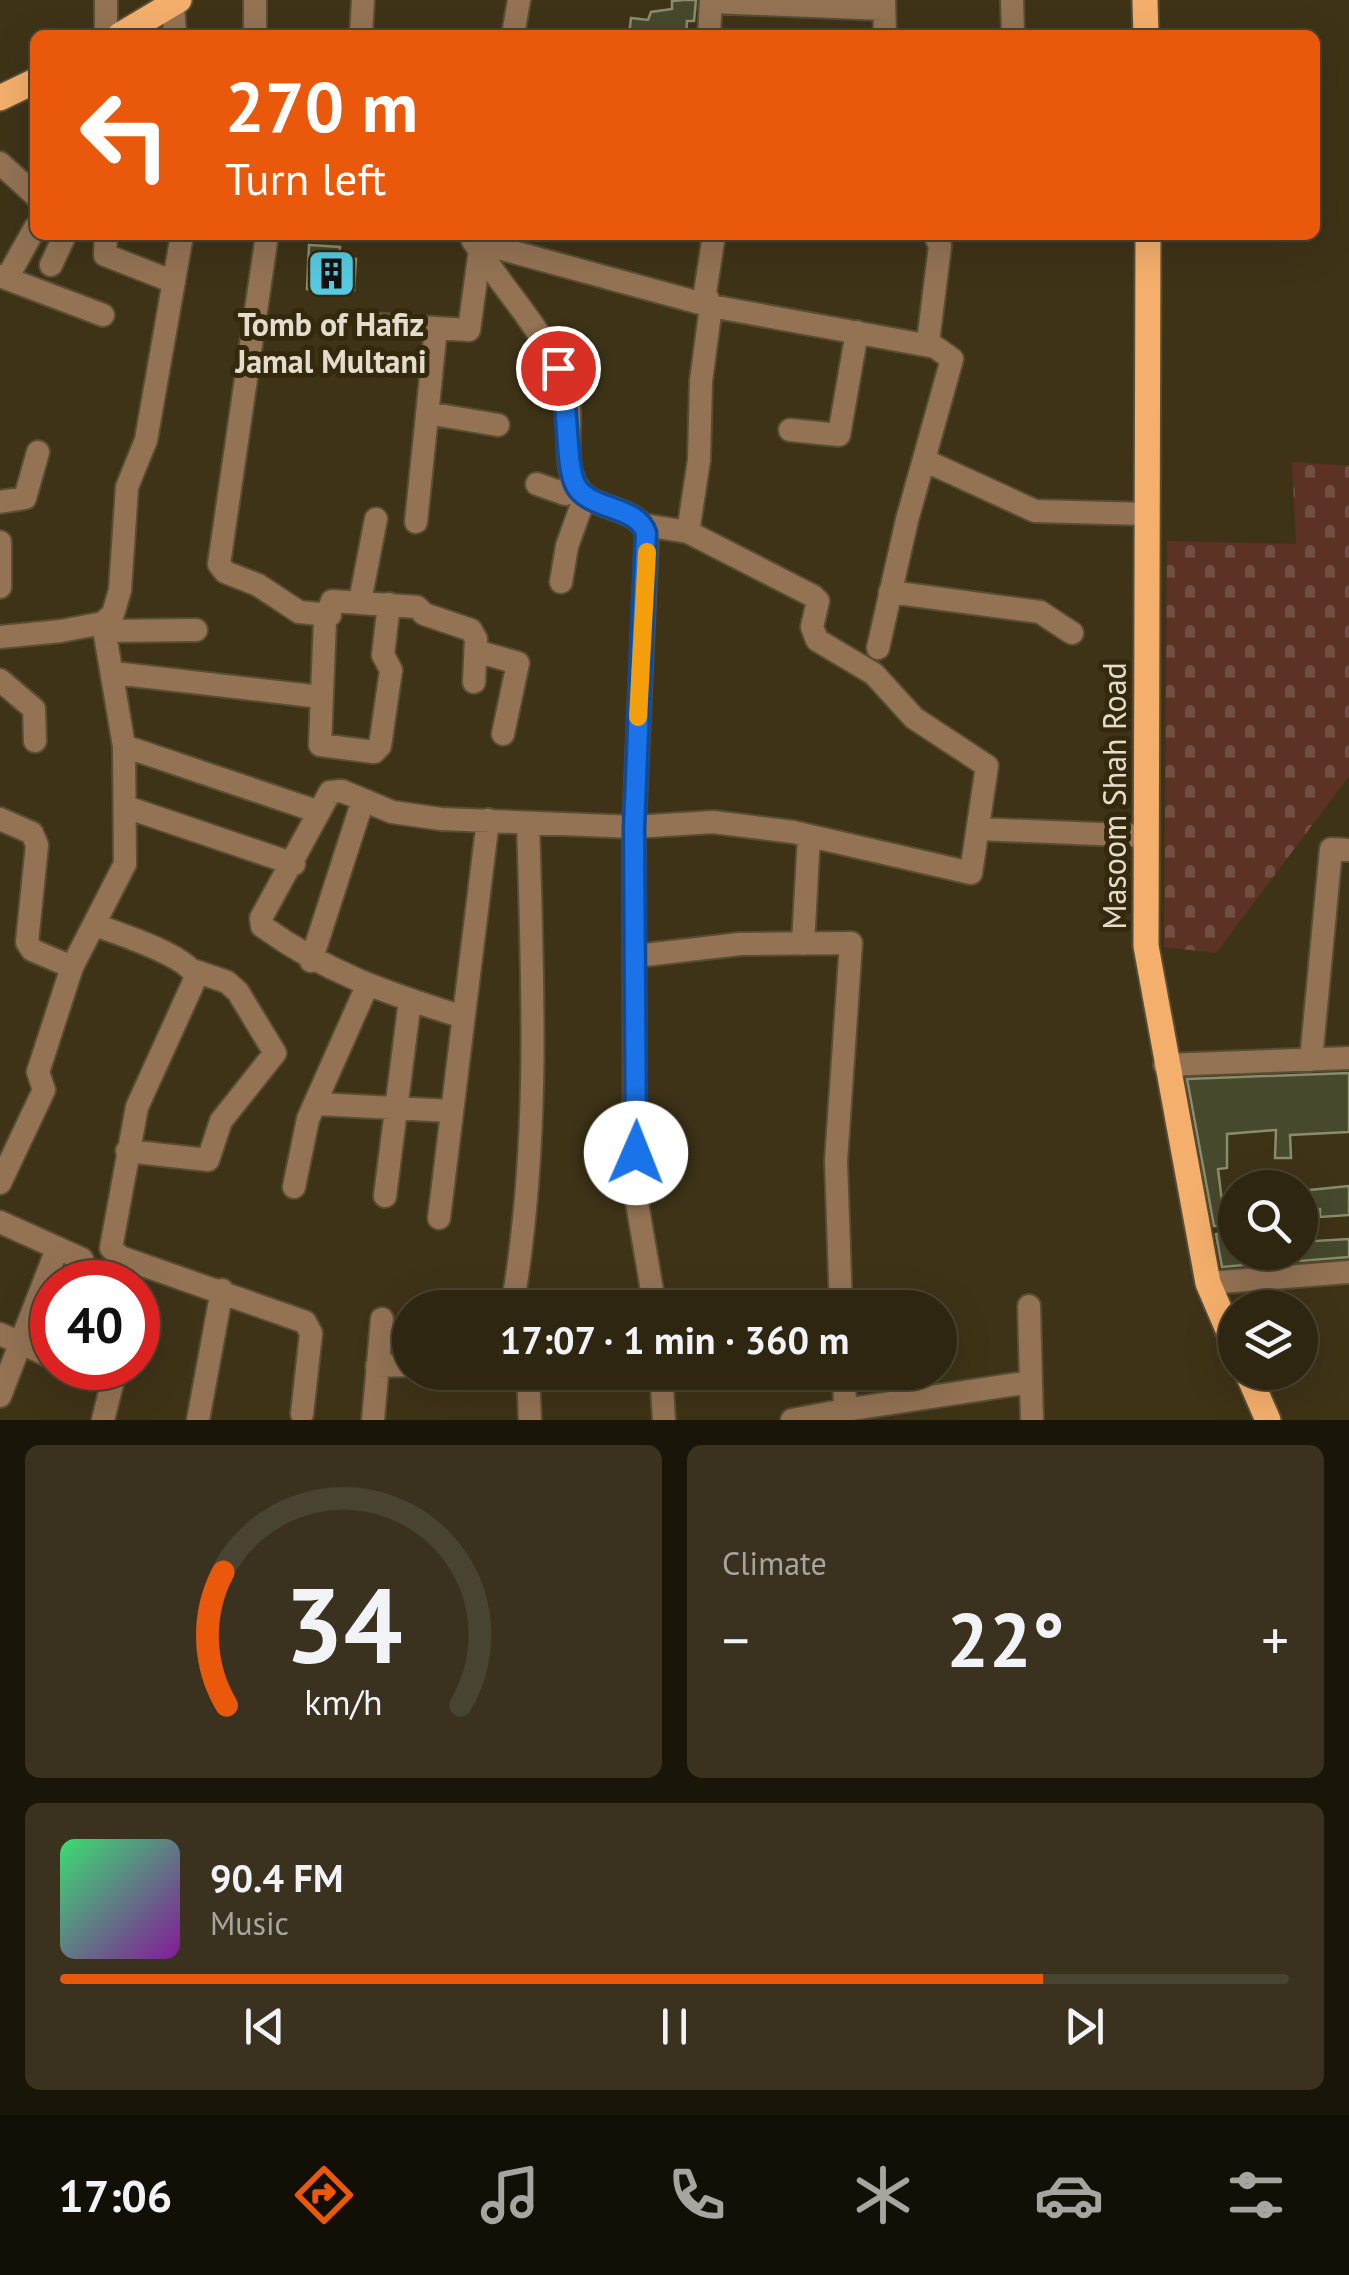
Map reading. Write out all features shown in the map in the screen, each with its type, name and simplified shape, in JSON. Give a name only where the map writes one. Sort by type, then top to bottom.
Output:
[{"type":"main road","points":[[1145,0],[1146,30]]},
{"type":"main road","points":[[128,30],[176,2]]},
{"type":"main road","points":[[0,98],[30,83]]},
{"type":"main road","name":"Masoom Shah Road","points":[[1148,240],[1146,946],[1208,1283],[1218,1306]]},
{"type":"main road","points":[[1255,1390],[1268,1420]]},
{"type":"street","points":[[106,0],[106,30]]},
{"type":"street","points":[[255,0],[255,30]]},
{"type":"street","points":[[361,30],[363,0]]},
{"type":"street","points":[[514,30],[519,0]]},
{"type":"street","points":[[1012,0],[1013,30]]},
{"type":"street","points":[[709,30],[711,1],[884,5],[885,30]]},
{"type":"street","points":[[175,30],[176,2]]},
{"type":"street","points":[[0,163],[30,190]]},
{"type":"street","points":[[30,236],[4,277],[104,315]]},
{"type":"street","points":[[51,265],[63,240]]},
{"type":"street","points":[[106,240],[105,255],[174,282]]},
{"type":"street","points":[[103,626],[112,614],[120,590],[127,487],[146,440],[181,240]]},
{"type":"street","points":[[265,240],[219,564],[224,572],[258,585],[299,612],[330,615]]},
{"type":"street","points":[[688,532],[711,306],[705,293],[713,240]]},
{"type":"street","points":[[930,346],[940,246],[937,240]]},
{"type":"street","points":[[474,244],[711,306],[949,352],[952,359],[878,648]]},
{"type":"street","points":[[368,324],[464,331],[472,325],[474,244]]},
{"type":"street","points":[[474,244],[539,332],[568,395],[579,486],[561,582]]},
{"type":"street","points":[[416,522],[436,328]]},
{"type":"street","points":[[790,430],[834,438],[839,434],[857,332]]},
{"type":"street","points":[[427,413],[498,425]]},
{"type":"street","points":[[0,502],[25,498],[38,452]]},
{"type":"street","points":[[926,461],[1035,511],[1147,514]]},
{"type":"street","points":[[538,484],[564,494],[579,486]]},
{"type":"street","points":[[463,1017],[367,986],[311,961],[260,922],[319,812],[336,790],[392,812],[634,828],[713,822],[810,836],[971,872],[987,766],[914,718],[874,674],[817,640],[812,627],[818,600],[813,596],[688,532],[644,525],[579,486]]},
{"type":"street","points":[[360,601],[376,519]]},
{"type":"street","points":[[644,525],[647,544],[634,828],[635,1191],[653,1290]]},
{"type":"street","points":[[0,542],[0,588]]},
{"type":"street","points":[[890,592],[1040,612],[1072,633]]},
{"type":"street","points":[[389,604],[383,655],[390,670],[378,750],[320,745],[326,620],[332,601],[360,601],[389,604],[416,607],[424,614],[470,630],[476,651],[474,682]]},
{"type":"street","points":[[0,1183],[44,1090],[38,1072],[72,968],[126,864],[124,746],[103,626]]},
{"type":"street","points":[[0,637],[103,626],[196,630]]},
{"type":"street","points":[[476,651],[518,663],[504,734]]},
{"type":"street","points":[[114,673],[322,697]]},
{"type":"street","points":[[0,680],[34,708],[35,742]]},
{"type":"street","points":[[124,746],[319,812]]},
{"type":"street","points":[[311,961],[363,800]]},
{"type":"street","points":[[126,806],[294,864]]},
{"type":"street","points":[[0,819],[32,833],[37,845],[27,942],[32,950],[72,968]]},
{"type":"street","points":[[439,1218],[488,820]]},
{"type":"street","points":[[515,1290],[525,1233],[534,1118],[528,822]]},
{"type":"street","points":[[978,829],[1146,836]]},
{"type":"street","points":[[803,944],[810,836]]},
{"type":"street","points":[[1311,1060],[1330,849],[1349,850]]},
{"type":"street","points":[[95,925],[226,982],[238,992],[276,1050],[221,1121],[208,1160],[127,1151]]},
{"type":"street","points":[[636,956],[740,944],[851,943],[836,1161],[841,1290]]},
{"type":"street","points":[[123,1260],[111,1248],[137,1107],[195,971]]},
{"type":"street","points":[[294,1187],[308,1119],[367,986]]},
{"type":"street","points":[[385,1196],[410,1000]]},
{"type":"street","points":[[1165,1065],[1349,1058]]},
{"type":"street","points":[[317,1104],[451,1111]]},
{"type":"street","points":[[0,1222],[82,1259]]},
{"type":"street","points":[[0,1396],[10,1338],[57,1249]]},
{"type":"street","points":[[1208,1283],[1349,1272]]},
{"type":"street","points":[[160,1278],[222,1290],[310,1327],[302,1414]]},
{"type":"street","points":[[198,1420],[222,1290]]},
{"type":"street","points":[[792,1420],[846,1410],[1031,1382],[1029,1315],[1032,1420]]},
{"type":"street","points":[[373,1420],[382,1319]]},
{"type":"street","points":[[377,1366],[392,1366]]},
{"type":"street","points":[[108,1420],[112,1390]]},
{"type":"street","points":[[529,1390],[530,1420]]},
{"type":"street","points":[[662,1390],[664,1420]]},
{"type":"street","points":[[845,1390],[846,1410]]},
{"type":"green space","points":[[1292,462],[1349,466],[1349,776],[1216,953],[1164,947],[1167,541],[1296,544]]},
{"type":"building","points":[[696,0],[694,21],[687,21],[686,30],[630,30],[631,18],[648,20],[651,12],[672,9],[672,1]]},
{"type":"building","name":"Tomb of Hafiz Jamal Multani","points":[[309,245],[340,247],[339,259],[356,259],[354,290],[307,289]]},
{"type":"building","points":[[1349,1073],[1349,1132],[1290,1135],[1291,1158],[1275,1158],[1276,1130],[1227,1134],[1227,1168],[1218,1169],[1218,1226],[1214,1226],[1187,1079]]},
{"type":"building","points":[[1349,1186],[1349,1215],[1320,1217],[1318,1189]]},
{"type":"building","points":[[1349,1239],[1349,1257],[1318,1260],[1318,1241]]},
{"type":"slow traffic","points":[[638,717],[647,552]]},
{"type":"place","name":"Tomb of Hafiz Jamal Multani","points":[[331,274]]},
{"type":"route","points":[[558,368],[568,395],[571,466],[577,487],[585,496],[638,520],[646,533],[634,828],[636,1153]]}]
